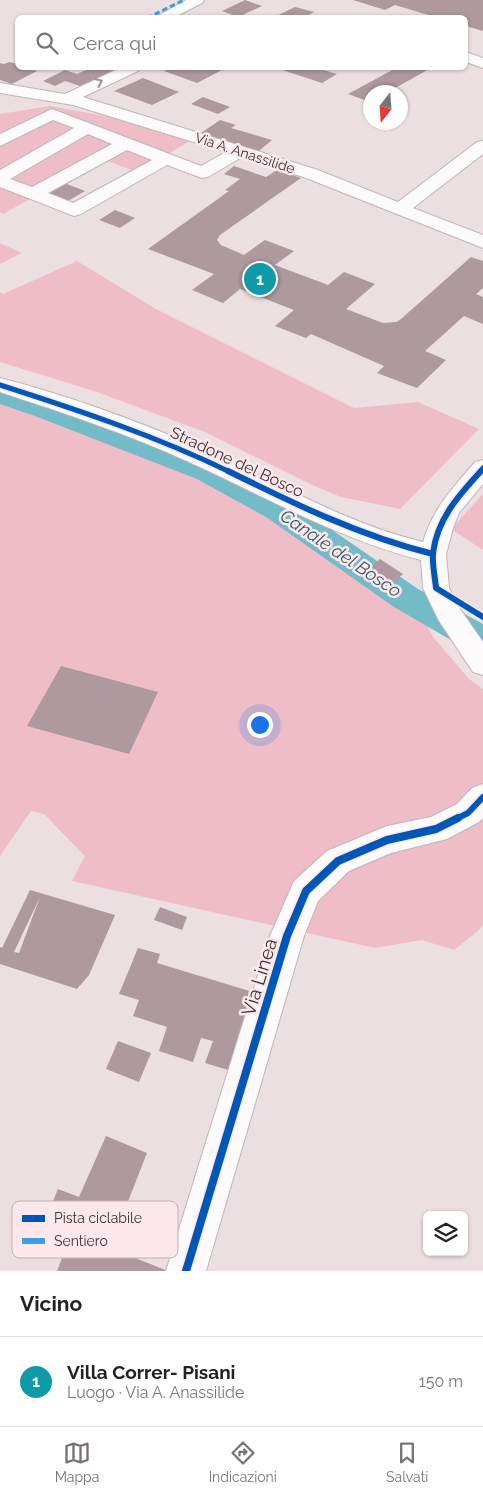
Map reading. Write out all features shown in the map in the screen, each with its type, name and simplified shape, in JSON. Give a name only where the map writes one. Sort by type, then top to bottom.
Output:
[{"type":"street","points":[[167,15],[197,0]]},
{"type":"street","points":[[468,59],[483,63]]},
{"type":"street","points":[[67,99],[88,87],[127,70]]},
{"type":"street","name":"Via A. Anassilide","points":[[0,88],[67,99],[127,115],[240,151],[312,174],[483,242]]},
{"type":"street","points":[[0,102],[18,92]]},
{"type":"street","points":[[0,141],[52,114],[202,173],[240,151]]},
{"type":"street","points":[[0,177],[87,128]]},
{"type":"street","points":[[33,194],[126,143]]},
{"type":"street","points":[[401,208],[483,146]]},
{"type":"street","points":[[0,181],[74,210],[166,159]]},
{"type":"street","name":"Stradone del Bosco","points":[[0,384],[63,404],[199,457],[270,493],[346,528],[381,541],[433,554]]},
{"type":"street","points":[[482,663],[449,614],[436,588],[433,554],[440,528],[448,510],[483,468]]},
{"type":"street","name":"Via Linea","points":[[186,1271],[287,936],[306,891],[338,861],[388,840],[436,829],[468,812],[483,797]]},
{"type":"shaded area","points":[[50,106],[111,117],[190,141],[137,172],[102,159],[3,214],[0,212],[0,114]]},
{"type":"shaded area","points":[[0,243],[22,253],[0,264]]},
{"type":"shaded area","points":[[77,261],[156,309],[354,408],[418,402],[479,429],[400,509],[341,497],[312,485],[205,432],[94,391],[0,362],[0,292],[3,294]]},
{"type":"shaded area","points":[[0,392],[72,414],[179,455],[287,510],[312,543],[421,616],[434,638],[469,679],[483,689],[483,925],[478,931],[454,950],[422,940],[375,948],[72,881],[85,856],[44,814],[31,811],[0,856]]},
{"type":"shaded area","points":[[483,494],[483,550],[451,529]]},
{"type":"building","points":[[245,0],[262,6],[242,15],[233,15],[222,11]]},
{"type":"building","points":[[353,0],[483,0],[483,31],[468,27],[468,15],[428,15],[395,5],[385,10]]},
{"type":"building","points":[[295,7],[314,12],[308,15],[278,15]]},
{"type":"building","points":[[9,62],[15,63],[15,70],[37,71],[12,84],[0,80],[0,63]]},
{"type":"building","points":[[65,70],[77,74],[86,70],[116,70],[80,86],[65,81],[55,86],[43,81]]},
{"type":"building","points":[[166,70],[222,70],[197,83],[164,71]]},
{"type":"building","points":[[282,70],[324,70],[337,74],[322,83]]},
{"type":"building","points":[[392,70],[427,70],[401,85],[365,85]]},
{"type":"building","points":[[143,78],[179,92],[152,105],[114,91]]},
{"type":"building","points":[[363,86],[363,99],[348,94]]},
{"type":"building","points":[[203,97],[230,107],[218,114],[191,104]]},
{"type":"building","points":[[220,120],[236,125],[231,128],[272,140],[259,151],[201,133]]},
{"type":"building","points":[[234,166],[266,177],[277,170],[301,178],[220,235],[217,240],[221,245],[244,255],[265,240],[294,251],[275,265],[328,285],[344,272],[375,284],[346,309],[383,323],[396,322],[401,319],[471,257],[483,261],[483,288],[476,294],[483,297],[483,324],[464,316],[425,351],[446,360],[417,388],[377,373],[384,366],[311,334],[306,338],[275,326],[294,310],[240,289],[223,303],[192,290],[214,274],[148,249],[229,191],[225,190],[240,179],[224,174]]},
{"type":"building","points":[[64,183],[85,191],[61,205],[41,197]]},
{"type":"building","points":[[115,210],[135,218],[120,228],[99,220]]},
{"type":"building","points":[[380,559],[403,574],[390,585],[367,570]]},
{"type":"building","points":[[61,666],[158,692],[129,754],[27,726]]},
{"type":"building","points":[[30,890],[115,915],[89,975],[77,989],[0,964],[0,947],[2,948]],"holes":[[[40,897],[19,953],[14,952]]]},
{"type":"building","points":[[160,907],[187,917],[182,930],[154,920]]},
{"type":"building","points":[[138,948],[160,954],[157,963],[263,995],[238,1073],[205,1063],[213,1041],[201,1038],[193,1062],[159,1051],[167,1027],[133,1016],[139,1000],[119,994]]},
{"type":"building","points":[[118,1041],[151,1053],[139,1082],[106,1069]]},
{"type":"building","points":[[106,1136],[147,1153],[128,1201],[53,1201],[58,1189],[79,1197]]},
{"type":"building","points":[[62,1258],[135,1258],[168,1271],[57,1271]]},
{"type":"waterway","name":"Canale del Bosco","points":[[0,394],[46,409],[208,472],[278,509],[406,598],[483,641]]},
{"type":"marked path","points":[[153,15],[184,0]]},
{"type":"cycle path","points":[[0,385],[76,409],[150,436],[199,457],[342,525],[402,546],[433,554]]},
{"type":"cycle path","points":[[483,468],[448,510],[440,528],[433,554],[436,588],[483,617]]},
{"type":"cycle path","points":[[186,1271],[287,936],[306,891],[338,861],[387,840],[436,829],[468,813],[483,797]]},
{"type":"place","name":"Villa Correr- Pisani","points":[[260,279]]}]
